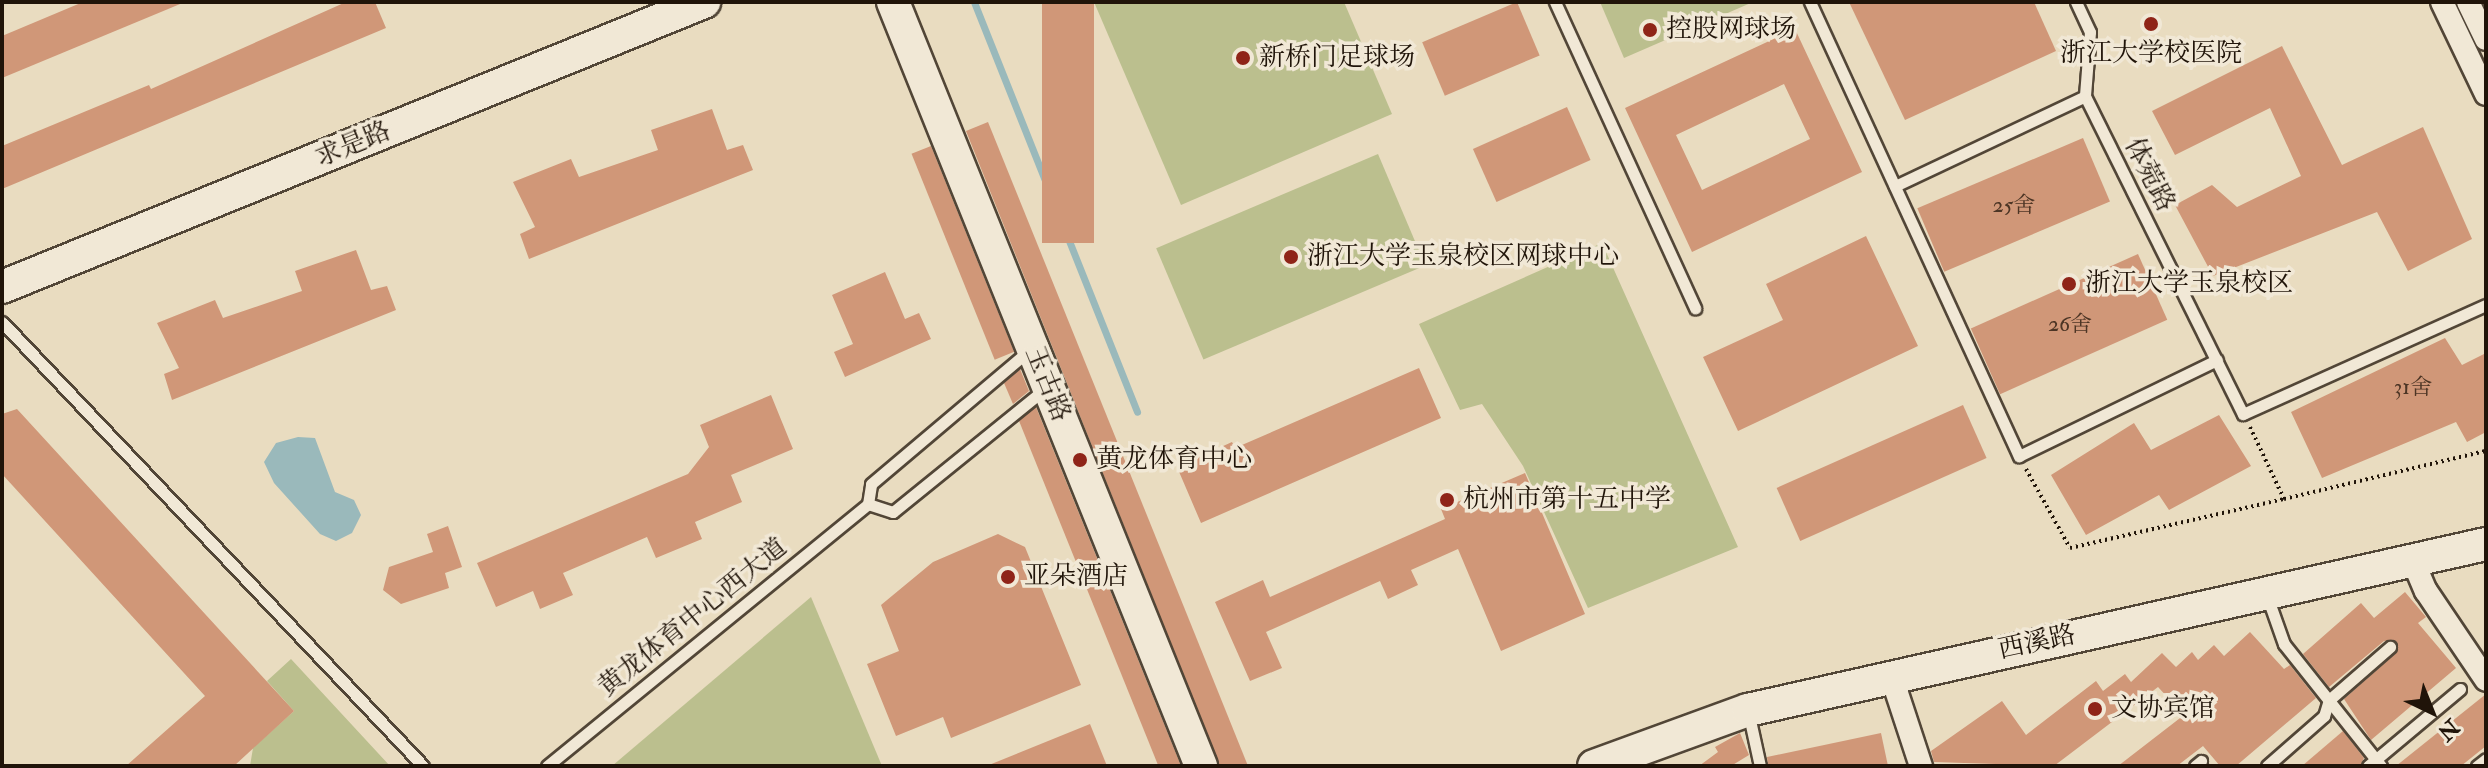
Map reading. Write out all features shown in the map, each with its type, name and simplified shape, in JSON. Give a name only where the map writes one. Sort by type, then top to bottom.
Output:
[{"type":"main road","name":"求是路","points":[[2,287],[704,2]]},
{"type":"main road","name":"玉古路","points":[[893,2],[1201,766]]},
{"type":"main road","name":"西溪路","points":[[1594,766],[1748,710],[1891,675],[2486,544]]},
{"type":"street","points":[[2442,2],[2486,94]]},
{"type":"street","points":[[2468,2],[2486,39]]},
{"type":"street","points":[[2413,561],[2426,591],[2486,680]]},
{"type":"street","points":[[1891,675],[1921,766]]},
{"type":"lane","points":[[1555,2],[1695,308]]},
{"type":"lane","points":[[1810,2],[2019,456],[2217,360]]},
{"type":"lane","points":[[1895,186],[2085,96],[2090,32],[2076,2]]},
{"type":"lane","name":"体菀路","points":[[2085,96],[2243,414]]},
{"type":"lane","points":[[2243,414],[2486,305]]},
{"type":"lane","points":[[2,322],[423,766]]},
{"type":"lane","name":"黄龙体育中心西大道","points":[[547,766],[868,504],[871,484],[1032,348]]},
{"type":"lane","points":[[868,504],[893,512],[1048,387]]},
{"type":"lane","points":[[2266,592],[2284,644],[2375,764],[2460,689]]},
{"type":"lane","points":[[2267,766],[2324,716],[2329,700],[2390,647]]},
{"type":"lane","points":[[1748,710],[1760,766]]},
{"type":"lane","points":[[2477,766],[2486,759]]},
{"type":"path","points":[[2243,414],[2284,499]]},
{"type":"path","points":[[2019,456],[2070,548],[2486,451]]},
{"type":"green space","name":"新桥门足球场","points":[[1094,2],[1344,2],[1392,114],[1181,205]]},
{"type":"green space","name":"控股网球场","points":[[1600,2],[1753,2],[1624,58]]},
{"type":"green space","name":"浙江大学玉泉校区网球中心","points":[[1378,154],[1425,265],[1203,360],[1156,248]]},
{"type":"green space","points":[[1602,243],[1738,547],[1588,608],[1523,466],[1482,404],[1460,410],[1419,324]]},
{"type":"green space","points":[[811,597],[882,766],[612,766]]},
{"type":"green space","points":[[291,659],[390,766],[250,766],[253,748],[294,711],[267,681]]},
{"type":"water","points":[[298,437],[315,438],[335,492],[354,500],[361,515],[352,533],[336,541],[320,534],[274,483],[264,462],[276,443]]},
{"type":"building","points":[[83,2],[185,2],[2,78],[2,36]]},
{"type":"building","points":[[346,2],[375,2],[386,28],[2,189],[2,146],[149,85],[151,89]]},
{"type":"building","points":[[1042,2],[1094,2],[1094,243],[1042,243]]},
{"type":"building","points":[[1517,2],[1540,55],[1445,96],[1422,42]]},
{"type":"building","points":[[1849,2],[2034,2],[2056,51],[1905,120]]},
{"type":"building","points":[[1795,29],[1862,172],[1692,252],[1625,108]],"holes":[[[1784,84],[1810,139],[1702,190],[1676,135]]]},
{"type":"building","points":[[2282,46],[2342,165],[2423,127],[2472,239],[2408,271],[2377,212],[2213,276],[2175,205],[2212,185],[2237,207],[2301,176],[2270,108],[2175,155],[2152,111]]},
{"type":"building","points":[[1567,107],[1591,160],[1496,202],[1473,149]]},
{"type":"building","points":[[712,109],[727,150],[743,145],[753,170],[529,259],[520,234],[535,227],[513,182],[571,159],[579,177],[658,150],[651,130]]},
{"type":"building","points":[[988,122],[1248,766],[1220,766],[966,131]]},
{"type":"building","points":[[2083,138],[2110,202],[1944,272],[1917,208]]},
{"type":"building","points":[[931,146],[1014,352],[995,360],[912,154]]},
{"type":"building","points":[[1866,236],[1918,346],[1738,431],[1703,357],[1783,320],[1766,284]]},
{"type":"building","points":[[356,250],[371,290],[387,286],[396,310],[172,400],[164,374],[179,368],[157,323],[215,300],[223,318],[302,291],[295,271]]},
{"type":"building","points":[[2138,254],[2167,320],[2000,394],[1971,328]]},
{"type":"building","points":[[885,272],[905,319],[919,313],[931,339],[845,377],[834,352],[853,344],[832,295]]},
{"type":"building","points":[[2445,338],[2462,365],[2486,353],[2486,432],[2467,442],[2456,422],[2322,478],[2291,412]]},
{"type":"building","points":[[1419,368],[1441,418],[1201,523],[1177,467],[1232,442],[1235,448]]},
{"type":"building","points":[[1020,369],[1029,391],[1013,404],[1004,383]]},
{"type":"building","points":[[771,395],[793,449],[731,475],[742,502],[695,522],[702,539],[656,558],[647,537],[563,573],[573,595],[540,609],[533,591],[496,607],[477,563],[688,474],[709,447],[700,425]]},
{"type":"building","points":[[1963,405],[1987,458],[1800,541],[1777,488]]},
{"type":"building","points":[[1036,407],[1181,766],[1158,766],[1017,415]]},
{"type":"building","points":[[17,409],[294,711],[234,766],[126,766],[205,696],[2,474],[2,414]]},
{"type":"building","points":[[2219,415],[2251,466],[2169,510],[2159,495],[2086,535],[2051,475],[2134,423],[2151,450]]},
{"type":"building","points":[[1525,473],[1585,614],[1501,651],[1458,549],[1411,570],[1418,585],[1388,599],[1380,581],[1266,632],[1282,668],[1250,681],[1215,602],[1263,580],[1270,597],[1445,519],[1441,509]]},
{"type":"building","points":[[448,526],[462,567],[445,573],[449,588],[401,604],[383,590],[389,567],[433,552],[427,534]]},
{"type":"building","points":[[998,534],[1025,547],[1081,685],[951,738],[943,717],[896,736],[867,664],[899,651],[881,605],[933,562]]},
{"type":"building","points":[[2405,592],[2426,617],[2418,623],[2456,668],[2371,740],[2344,699],[2396,653],[2397,642],[2384,641],[2329,687],[2303,654],[2361,603],[2374,618]]},
{"type":"building","points":[[2250,632],[2284,669],[2290,665],[2316,698],[2236,766],[2220,766],[2203,746],[2177,766],[2118,766],[2184,715],[2158,687],[2054,766],[1934,762],[1931,751],[2002,701],[2026,735],[2096,681],[2103,691],[2125,674],[2131,682],[2162,653],[2176,667],[2192,652],[2198,660],[2214,645],[2224,656]]},
{"type":"building","points":[[2486,694],[2486,746],[2461,766],[2396,766]]},
{"type":"building","points":[[1090,724],[1107,766],[989,766],[989,765]]},
{"type":"building","points":[[2343,731],[2364,758],[2360,766],[2302,766]]},
{"type":"building","points":[[1740,733],[1749,755],[1731,766],[1699,766],[1718,752],[1715,747]]},
{"type":"building","points":[[1881,733],[1888,766],[1768,766],[1767,757]]},
{"type":"waterway","points":[[974,2],[1137,412]]},
{"type":"place","name":"浙江大学校医院","points":[[2151,24]]},
{"type":"place","name":"控股网球场","points":[[1650,30]]},
{"type":"place","name":"新桥门足球场","points":[[1243,58]]},
{"type":"place","name":"浙江大学玉泉校区网球中心","points":[[1291,257]]},
{"type":"place","name":"浙江大学玉泉校区","points":[[2069,284]]},
{"type":"place","name":"黄龙体育中心","points":[[1080,460]]},
{"type":"place","name":"杭州市第十五中学","points":[[1447,500]]},
{"type":"place","name":"亚朵酒店","points":[[1008,577]]},
{"type":"place","name":"文协宾馆","points":[[2095,709]]}]
